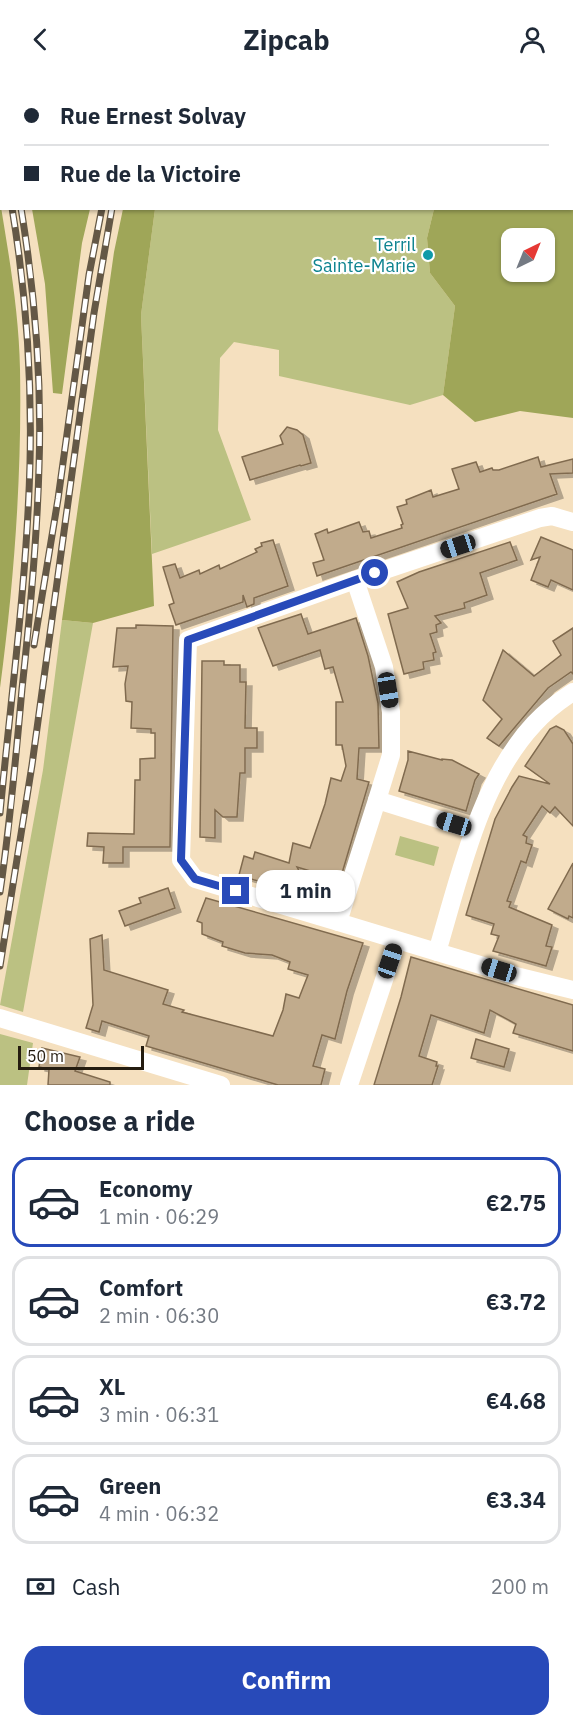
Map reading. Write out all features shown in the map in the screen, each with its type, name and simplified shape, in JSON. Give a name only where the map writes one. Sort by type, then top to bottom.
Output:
[{"type":"street","points":[[573,522],[552,516],[355,580],[188,640],[181,860],[195,879],[398,941],[573,990]]},
{"type":"street","points":[[338,922],[391,755],[391,712],[384,668],[355,580]]},
{"type":"street","points":[[437,952],[473,830],[502,771],[534,724],[573,692]]},
{"type":"street","points":[[376,800],[473,830]]},
{"type":"street","points":[[349,1085],[398,941]]},
{"type":"street","points":[[0,1018],[221,1085]]},
{"type":"green space","points":[[1,210],[18,327],[20,449],[16,529],[0,688]]},
{"type":"green space","points":[[32,210],[90,210],[82,243],[62,394],[53,393],[45,284]]},
{"type":"green space","points":[[123,210],[155,210],[141,315],[154,606],[93,623],[62,620],[114,252]]},
{"type":"green space","points":[[155,210],[434,210],[427,238],[430,273],[455,306],[443,395],[410,405],[279,376],[279,350],[234,342],[220,358],[218,430],[251,520],[152,554],[141,315]]},
{"type":"green space","name":"Terril Sainte-Marie","points":[[434,210],[573,210],[573,418],[520,411],[475,422],[443,395],[455,306],[430,273],[427,238]]},
{"type":"green space","points":[[62,620],[93,623],[23,1012],[0,1005],[43,770]]},
{"type":"green space","points":[[400,836],[439,847],[434,866],[395,855]]},
{"type":"green space","points":[[0,1034],[33,1043],[27,1085],[0,1085]]},
{"type":"building","points":[[287,427],[303,435],[311,463],[250,480],[242,457],[283,444],[280,436]]},
{"type":"building","points":[[538,457],[541,467],[573,459],[573,473],[550,474],[557,494],[317,576],[313,563],[324,560],[315,534],[327,529],[328,533],[359,522],[363,532],[369,531],[371,538],[402,528],[403,524],[397,507],[407,504],[406,500],[431,490],[433,497],[459,489],[452,469],[476,462],[480,472],[492,468],[499,470]]},
{"type":"building","points":[[541,537],[573,550],[573,590],[551,580],[548,587],[531,580],[540,557],[531,560]]},
{"type":"building","points":[[273,540],[288,586],[254,598],[254,604],[247,607],[243,595],[243,602],[176,625],[169,605],[174,603],[163,567],[175,564],[180,578],[199,570],[200,574],[219,565],[220,569],[257,552],[255,549],[262,546],[261,543]]},
{"type":"building","points":[[510,542],[517,560],[480,573],[487,595],[464,603],[465,608],[435,616],[441,623],[436,625],[437,632],[430,634],[436,652],[433,653],[434,660],[423,662],[424,669],[404,674],[388,614],[408,608],[397,582],[419,572]]},
{"type":"building","points":[[301,614],[308,634],[356,618],[368,656],[378,703],[379,748],[359,748],[357,779],[369,782],[340,880],[297,867],[314,899],[239,875],[244,856],[253,859],[255,852],[289,863],[293,843],[310,848],[331,778],[341,781],[346,766],[342,745],[336,745],[336,702],[343,702],[333,667],[325,669],[320,650],[273,666],[258,628]]},
{"type":"building","points":[[136,625],[173,626],[170,847],[123,847],[123,863],[103,863],[104,847],[87,846],[88,833],[134,834],[135,780],[140,780],[140,759],[155,758],[155,733],[151,733],[151,729],[131,728],[132,702],[126,701],[125,684],[128,666],[113,667],[117,628],[136,628]]},
{"type":"building","points":[[573,628],[573,674],[571,672],[548,688],[499,746],[487,738],[502,719],[483,700],[503,650],[534,676],[561,655],[553,641]]},
{"type":"building","points":[[202,661],[224,661],[224,665],[240,665],[240,682],[246,682],[245,728],[257,728],[257,748],[245,748],[245,773],[240,773],[237,817],[223,817],[215,810],[215,838],[200,837]]},
{"type":"building","points":[[556,726],[564,730],[573,744],[573,826],[555,807],[550,813],[542,806],[523,835],[527,837],[526,843],[532,845],[526,863],[521,861],[507,901],[511,902],[509,907],[552,925],[546,946],[552,947],[546,966],[493,951],[499,936],[491,934],[494,924],[466,915],[495,819],[519,776],[550,784],[525,766],[550,729]]},
{"type":"building","points":[[408,751],[442,760],[452,760],[479,774],[466,811],[399,791],[408,760]]},
{"type":"building","points":[[573,863],[573,918],[569,916],[568,919],[548,909]]},
{"type":"building","points":[[168,888],[175,908],[125,926],[119,911],[141,903],[139,898]]},
{"type":"building","points":[[206,898],[363,943],[347,991],[335,1039],[322,1035],[313,1066],[325,1069],[321,1085],[278,1085],[146,1046],[149,1036],[102,1021],[99,1032],[86,1028],[93,1005],[90,939],[102,935],[104,970],[168,990],[163,1004],[184,1010],[182,1012],[273,1036],[283,1010],[286,994],[299,998],[308,975],[288,969],[290,962],[272,955],[245,953],[222,946],[223,942],[202,934],[202,923],[197,921]]},
{"type":"building","points":[[411,957],[573,1005],[573,1051],[513,1033],[516,1024],[490,1010],[484,1033],[431,1015],[419,1056],[437,1062],[436,1066],[438,1066],[432,1085],[374,1085]]},
{"type":"building","points":[[476,1039],[509,1049],[504,1067],[471,1058]]},
{"type":"building","points":[[42,1048],[80,1057],[75,1071],[110,1082],[110,1085],[48,1085],[49,1069],[39,1067]]},
{"type":"railway","points":[[0,813],[22,594],[30,463],[27,335],[12,210]]},
{"type":"railway","points":[[0,892],[30,606],[39,467],[36,337],[21,210]]},
{"type":"railway","points":[[34,645],[58,499],[89,275],[102,210]]},
{"type":"railway","points":[[0,966],[32,765],[94,313],[112,210]]},
{"type":"place","name":"Terril Sainte-Marie","points":[[428,255]]},
{"type":"route","points":[[236,891],[195,879],[181,860],[188,640],[375,573]]}]
